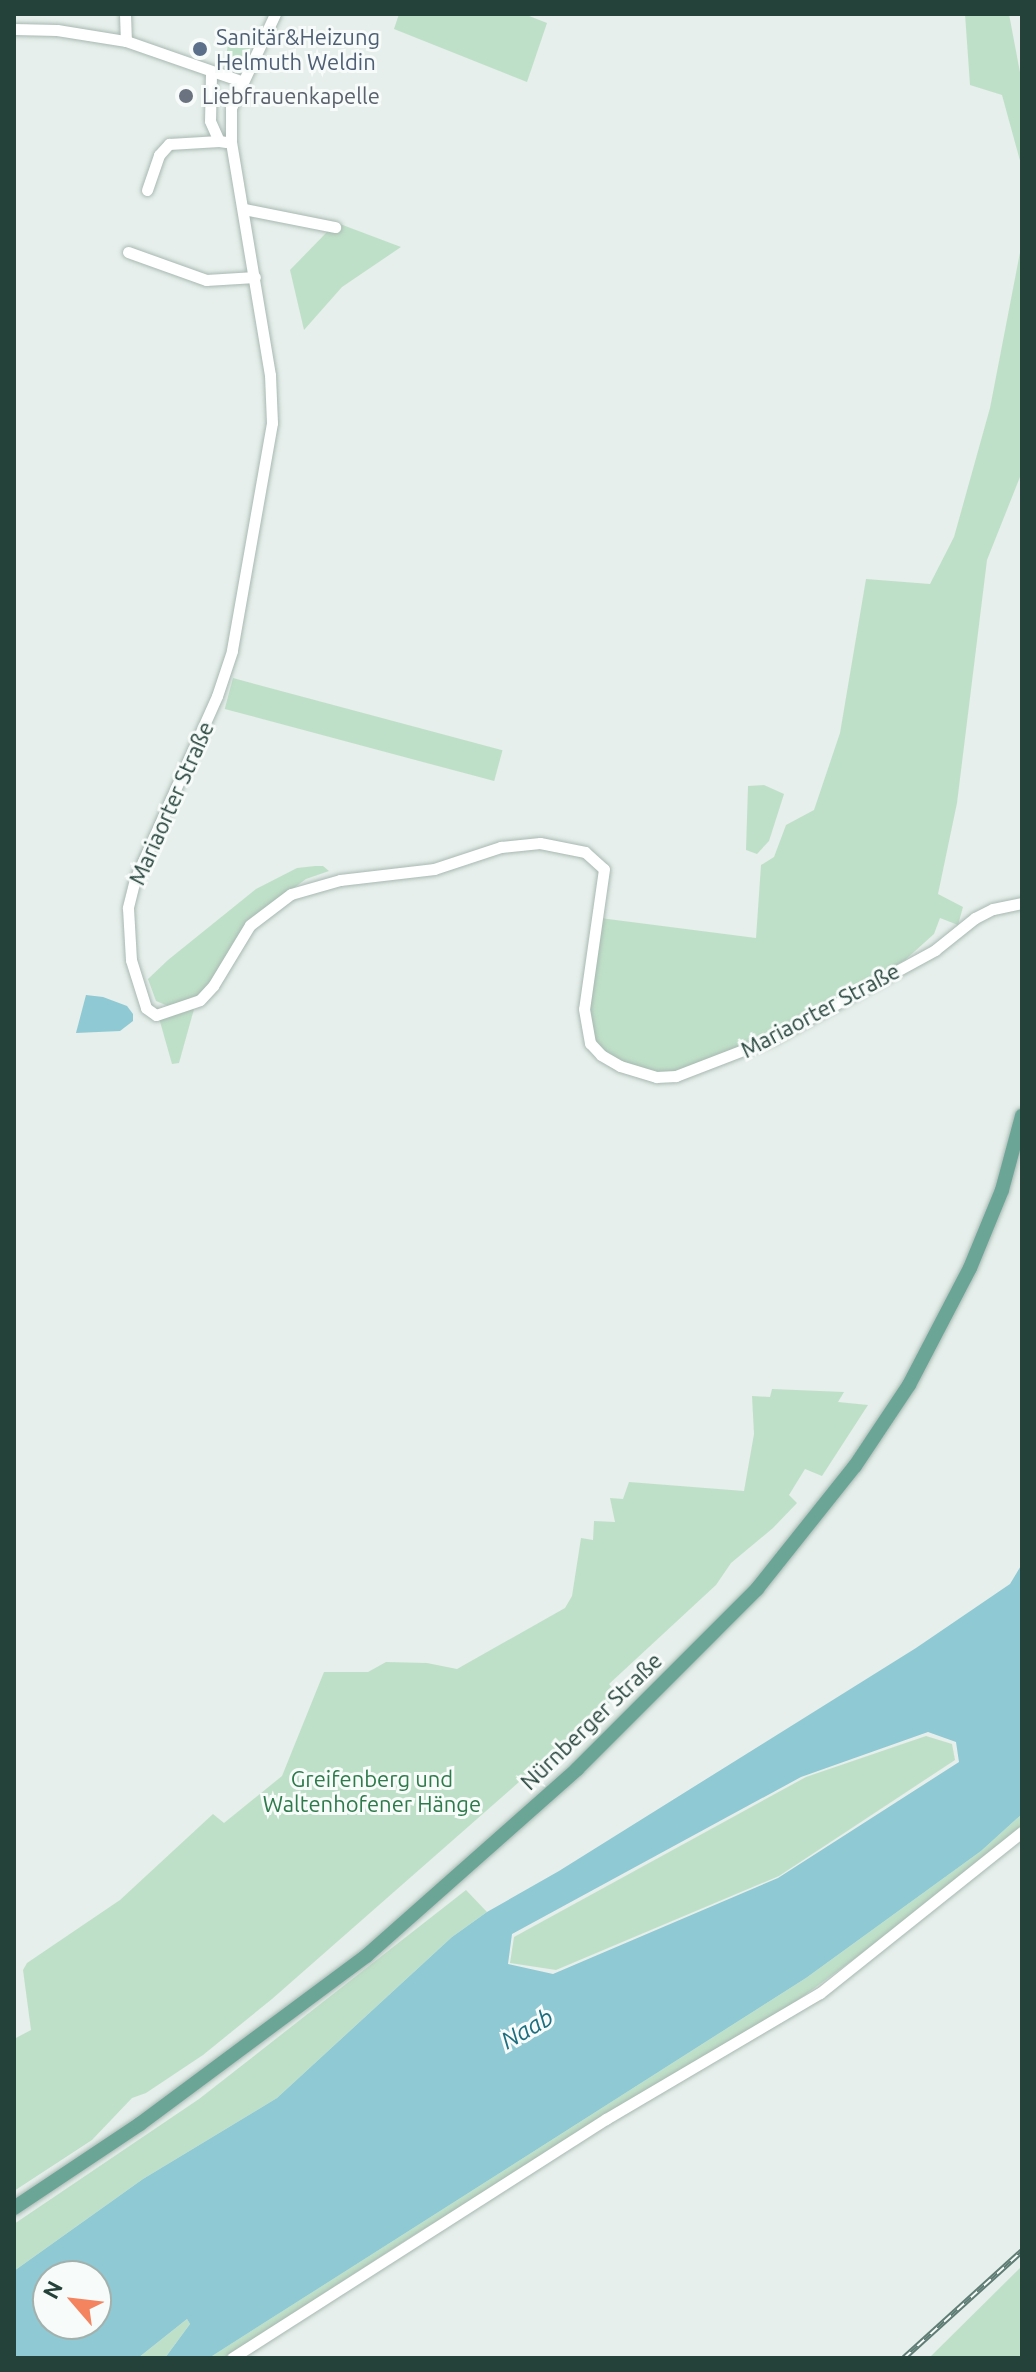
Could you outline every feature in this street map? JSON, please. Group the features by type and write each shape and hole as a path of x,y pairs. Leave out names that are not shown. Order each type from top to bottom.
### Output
{"main road":[{"name":"Nürnberger Straße","path":"14,2208 140,2124 366,1956 577,1769 757,1589 855,1466 909,1385 970,1268 1002,1190 1022,1116"}],"street":[{"path":"125,14 126,41"},
{"path":"225,142 231,108 241,81 275,14"},
{"path":"14,29 57,30 126,41 211,74 241,81"},
{"path":"128,252 206,280 255,277 244,209 225,142 210,121 211,74"},
{"path":"147,190 159,155 169,144 225,142"},
{"path":"244,209 335,227"},
{"name":"Mariaorter Straße","path":"255,277 270,375 272,423 232,651 217,696 135,879 128,908 131,960 146,1008 156,1015 200,1000 213,986 250,925 291,894 340,880 434,869 517,843 540,843 585,852 604,869 584,1009 590,1043 601,1055 620,1066 656,1077 676,1076 772,1039 935,950 975,918 993,909 1022,903"},
{"path":"232,2358 606,2119 820,1993 1022,1832"}],"green space":[{"path":"399,14 524,14 547,23 527,82 394,29"},
{"path":"965,14 1009,14 1022,83 1022,168 1002,95 970,85"},
{"path":"230,34 257,35 241,65 224,67"},
{"path":"332,221 401,247 342,287 304,330 290,270 326,233"},
{"path":"1022,242 1022,472 987,560 957,803 938,894 963,907 958,925 940,918 934,934 905,960 765,1041 674,1073 655,1075 622,1065 596,1044 587,1023 600,918 756,938 761,865 774,857 786,825 814,810 840,733 866,579 930,584 954,537 990,408"},
{"path":"233,678 502,750 494,781 225,709"},
{"path":"764,785 784,794 769,841 757,854 746,850 748,786"},
{"path":"323,866 329,871 306,879 249,921 207,991 173,1008 156,1001 148,979 168,960 256,889 297,868"},
{"path":"194,1009 179,1063 172,1064 159,1018"},
{"name":"Greifenberg und Waltenhofener Hänge","path":"772,1389 844,1392 838,1402 868,1405 822,1476 805,1469 789,1495 797,1503 731,1563 716,1585 609,1684 618,1695 272,1999 203,2055 146,2093 132,2098 92,2140 14,2191 14,2039 31,2030 23,1970 27,1963 120,1900 213,1814 224,1823 282,1776 324,1672 368,1672 386,1662 427,1663 457,1669 565,1608 572,1596 581,1538 593,1540 594,1521 615,1522 610,1498 623,1499 629,1482 744,1491 754,1434 752,1396 770,1397"},
{"path":"926,1736 952,1744 955,1760 779,1876 556,1970 510,1963 514,1937 806,1777"},
{"path":"1022,1814 1021,1826 888,1934 779,2014 417,2233 224,2358 209,2358 806,1978 981,1851"},
{"path":"466,1890 487,1912 452,1937 277,2098 143,2179 14,2271 14,2224 199,2099"},
{"path":"1022,2266 1022,2358 929,2358"},
{"path":"187,2319 190,2324 165,2358 138,2358"}],"water":[{"path":"86,995 103,997 127,1006 133,1014 133,1021 120,1031 76,1033"},
{"name":"Naab","path":"1022,1564 1022,1814 981,1851 806,1978 209,2358 165,2358 190,2324 187,2319 138,2358 14,2358 14,2271 143,2179 277,2098 452,1937 487,1912 559,1871 916,1648 1010,1584","holes":["928,1732 956,1742 959,1762 778,1878 553,1974 508,1964 512,1934 801,1777"]}],"railway":[{"path":"904,2358 1022,2251"}],"place":[{"name":"Sanitär&Heizung Helmuth Weldin","path":"200,49"},
{"name":"Liebfrauenkapelle","path":"186,96"}]}
